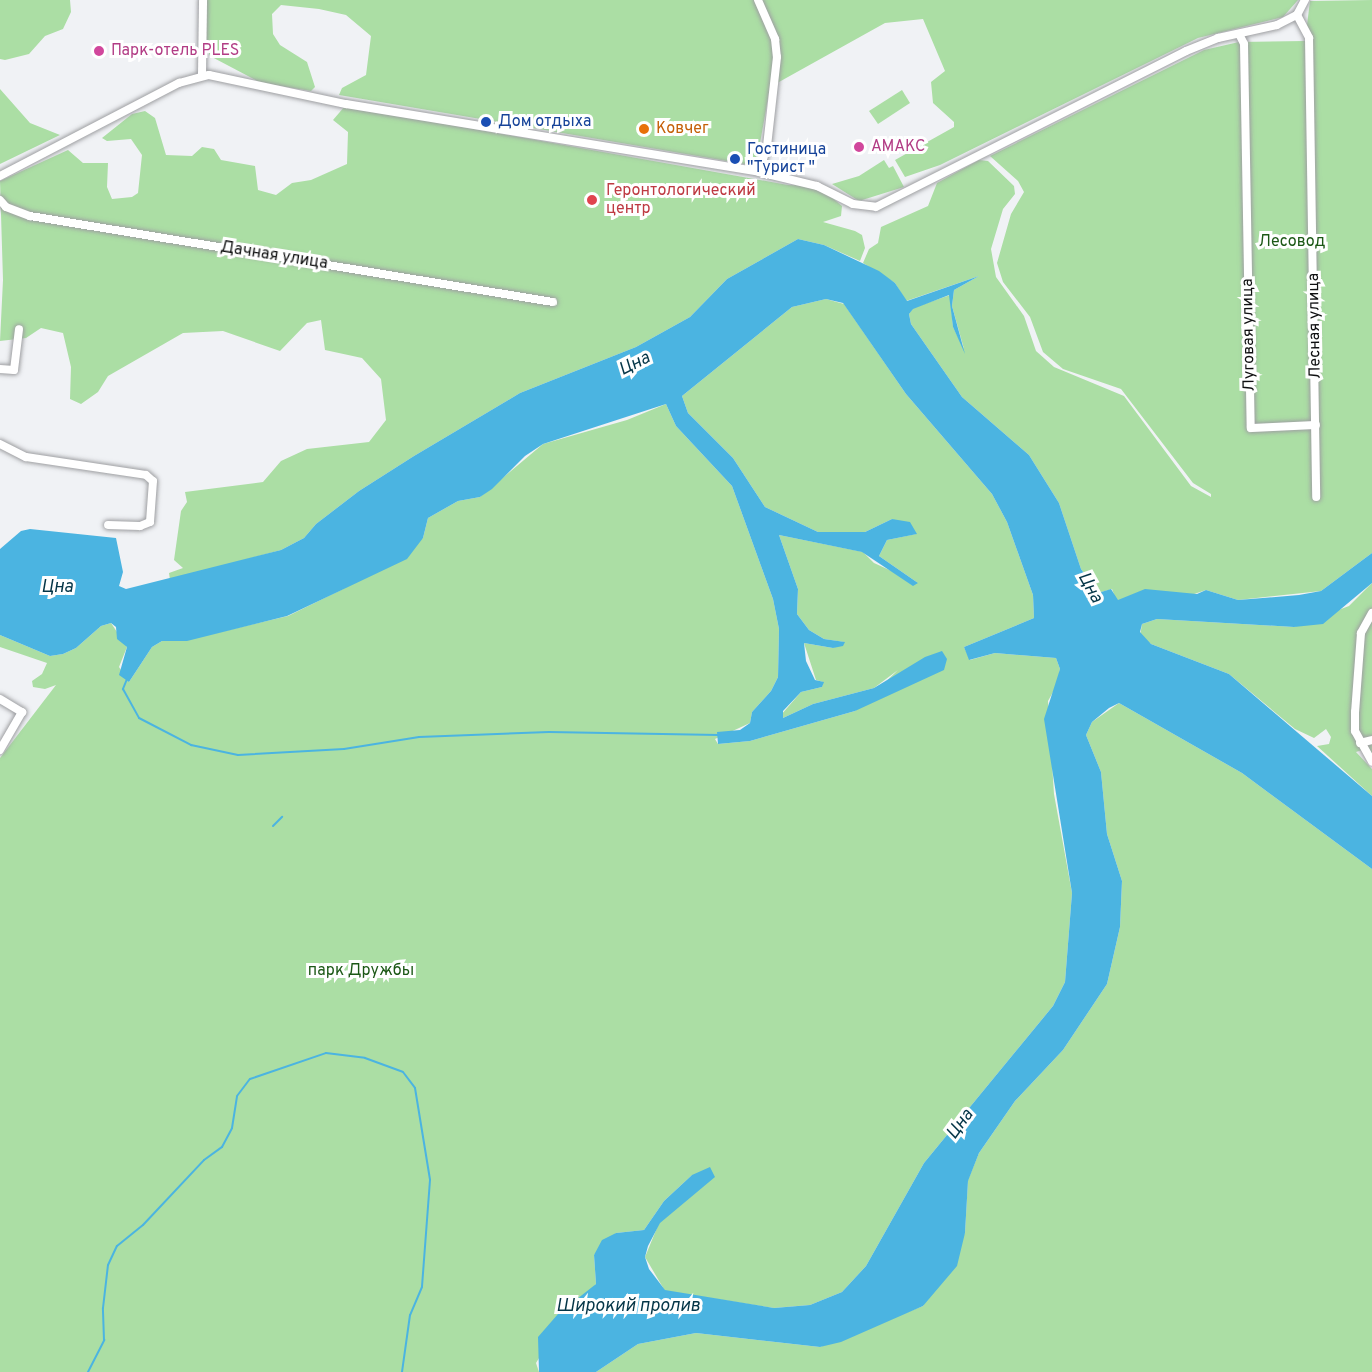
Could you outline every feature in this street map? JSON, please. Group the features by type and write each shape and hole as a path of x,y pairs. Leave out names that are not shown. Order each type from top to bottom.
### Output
{"street":[{"path":"202,75 203,0"},
{"path":"758,0 775,39 777,57 768,146 759,172"},
{"path":"0,176 179,83 202,75 346,104 759,172 817,186 853,204 876,207 1186,51 1277,25 1297,15 1305,0"},
{"name":"Лесная улица","path":"1297,15 1309,38 1316,497"},
{"name":"Луговая улица","path":"1239,34 1244,44 1251,428 1316,425"},
{"name":"Дачная улица","path":"0,200 6,207 30,216 553,302"},
{"path":"0,369 14,370 19,330"},
{"path":"0,444 26,457 146,475 153,481 150,522 140,526 108,525"},
{"path":"1372,614 1361,633 1355,712 1360,743 1372,762"},
{"path":"0,699 22,712 0,750"},
{"path":"1360,743 1372,740"}],"green space":[{"path":"0,0 70,0 71,12 63,29 45,36 29,54 5,60 0,59"},
{"path":"205,0 1298,0 1283,17 1198,38 940,165 905,177 895,160 954,127 954,122 933,103 931,82 945,71 923,19 885,23 770,87 756,166 339,95 342,88 366,75 371,36 346,15 319,9 281,5 272,14 273,34 280,45 307,62 315,87 311,91 261,83 210,56 204,42"},
{"name":"Лесовод","path":"1372,0 1372,553 1321,591 1238,600 1206,590 1123,618 1112,589 1098,593 1081,569 1059,503 1029,455 962,397 911,324 909,314 913,308 950,295 953,327 964,349 952,306 954,290 979,276 906,301 895,283 863,263 869,249 878,243 881,227 928,206 937,183 979,160 988,161 1014,186 1015,194 1003,209 991,249 996,277 1024,316 1036,351 1054,367 1124,396 1191,486 1211,497 1211,494 1193,483 1121,389 1063,369 1043,352 1030,317 1003,282 997,263 1011,214 1024,192 1018,181 990,156 1204,50 1239,42 1305,41 1310,1"},
{"path":"0,89 30,123 60,135 0,164"},
{"path":"902,90 910,103 878,124 869,111"},
{"path":"345,106 788,185 818,186 842,206 841,216 823,222 862,235 865,248 860,261 824,245 798,239 727,279 690,317 636,347 520,393 414,456 359,491 316,524 304,538 281,550 170,580 169,573 183,568 174,560 181,511 187,502 185,492 263,482 281,461 307,449 369,442 386,420 381,379 362,358 325,350 321,320 307,323 280,351 223,331 183,333 108,376 98,392 81,404 70,399 71,367 63,333 41,328 26,338 0,341 3,280 0,181 68,150 83,163 108,163 107,187 112,199 132,197 138,193 142,155 131,139 107,141 102,138 132,114 145,111 155,118 166,155 192,156 202,147 214,149 221,160 255,166 258,190 276,195 292,183 311,180 347,164 348,132 333,120"},
{"path":"884,160 889,168 893,166 904,187 859,201 832,184 859,176"},
{"name":"парк Дружбы","path":"826,299 844,304 906,394 992,494 1007,522 1033,595 1034,618 964,647 970,660 995,653 1056,658 1060,669 1057,685 1048,701 1054,794 1072,893 1065,982 1053,1006 924,1163 866,1266 842,1292 810,1305 774,1308 665,1291 645,1257 659,1223 679,1203 692,1175 664,1201 644,1230 616,1233 594,1255 596,1284 588,1294 574,1300 536,1363 539,1372 0,1372 0,758 56,685 45,689 33,687 32,681 42,674 47,663 0,647 0,635 50,656 63,654 76,648 101,626 111,623 127,647 119,667 129,682 152,647 162,641 187,640 288,616 343,589 423,538 428,518 458,501 480,497 543,444 627,420 666,404 676,426 732,486 773,599 779,629 778,677 771,691 752,712 750,723 715,739 718,744 750,741 855,711 898,670 874,688 813,704 783,718 781,715 801,692 822,687 823,682 816,680 804,643 833,648 844,642 824,639 809,630 797,614 798,589 779,535 863,552 874,563 918,583 879,556 887,540 916,534 892,519 865,532 818,532 765,507 733,458 688,413 682,396 792,307"},
{"path":"1372,583 1372,758 1365,749 1356,752 1372,769 1372,796 1317,746 1329,744 1331,737 1326,729 1314,738 1295,729 1229,674 1151,644 1140,636 1142,624 1157,619 1294,627 1349,606"},
{"path":"1119,703 1242,773 1372,869 1372,1372 596,1372 638,1344 696,1333 820,1347 923,1306 965,1233 968,1180 979,1153 1015,1101 1063,1050 1107,984 1120,927 1122,881 1107,834 1101,772 1086,735 1092,722"}],"water":[{"name":"Цна","path":"798,239 824,245 879,271 895,283 907,301 979,276 954,290 952,306 965,354 953,327 949,295 913,309 909,314 911,324 962,397 1029,455 1059,503 1081,569 1098,593 1111,589 1118,600 1145,589 1197,594 1206,590 1238,600 1299,595 1321,591 1372,553 1372,583 1323,624 1294,627 1157,619 1142,624 1140,632 1151,644 1229,674 1372,796 1372,869 1242,773 1119,703 1109,708 1092,722 1086,735 1101,772 1107,834 1122,881 1120,927 1107,984 1063,1050 1015,1101 979,1153 968,1181 965,1233 957,1266 923,1306 841,1342 820,1347 696,1333 638,1344 596,1372 539,1372 538,1337 558,1314 596,1284 594,1255 602,1240 616,1233 644,1230 664,1201 692,1175 710,1167 715,1177 660,1223 648,1246 645,1257 649,1269 665,1290 774,1308 810,1305 842,1292 866,1266 924,1163 1053,1006 1065,982 1072,893 1044,719 1060,669 1056,658 995,653 969,660 964,647 1034,618 1033,595 1007,522 992,494 906,394 843,303 826,299 792,307 682,396 688,413 733,458 765,507 818,532 865,532 892,519 910,522 917,534 887,540 879,556 918,583 913,586 862,552 779,535 798,589 797,614 809,630 824,639 845,642 843,646 833,648 804,643 806,661 815,680 824,682 822,687 801,692 783,711 783,718 813,704 874,688 925,657 942,651 947,659 944,670 855,711 750,741 718,744 717,732 740,730 750,723 752,712 771,691 778,677 779,629 773,599 732,486 676,426 666,404 543,444 525,456 492,489 480,497 458,501 428,518 423,538 407,559 287,616 187,641 162,641 152,647 129,682 119,675 127,647 117,639 116,627 111,623 101,626 76,648 63,654 50,656 0,635 0,549 21,531 30,529 116,538 123,572 119,586 126,589 281,550 304,538 316,524 359,491 414,456 520,393 636,347 690,317 727,279"}],"waterway":[{"path":"127,679 123,689 139,718 191,745 238,755 344,749 419,737 549,732 719,735"},
{"path":"273,826 282,817"},
{"path":"88,1372 104,1340 103,1308 108,1265 117,1246 143,1225 204,1160 222,1147 232,1128 237,1096 250,1079 326,1053 365,1058 403,1072 415,1088 430,1180 422,1287 410,1315 402,1372"}],"place":[{"name":"Парк-отель PLES","path":"99,51"},
{"name":"Дом отдыха","path":"486,122"},
{"name":"Ковчег","path":"644,129"},
{"name":"АМАКС","path":"859,147"},
{"name":"Гостиница \"Турист \"","path":"735,159"},
{"name":"Геронтологический центр","path":"592,200"}],"water label":[{"name":"Широкий пролив","path":"628,1307"}]}
